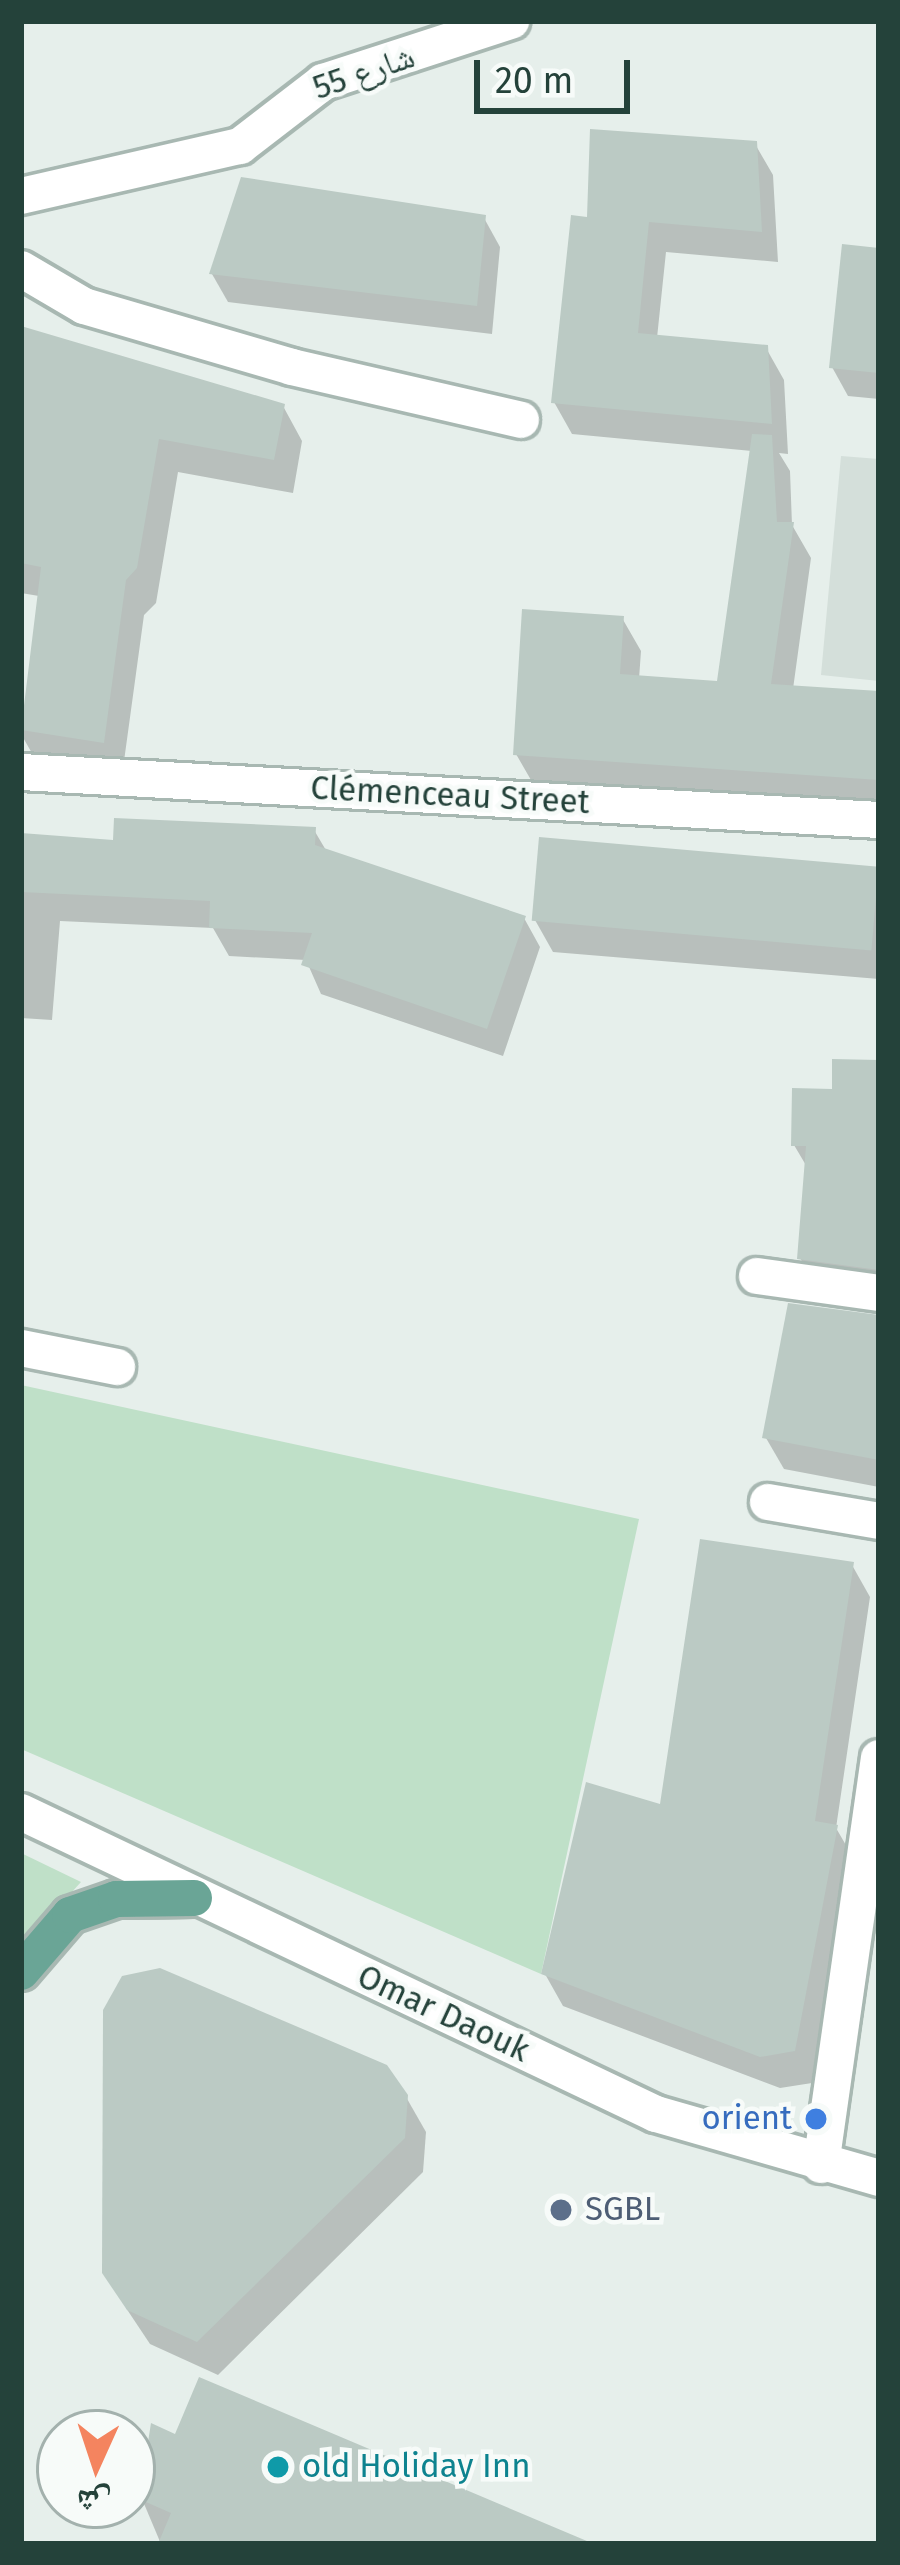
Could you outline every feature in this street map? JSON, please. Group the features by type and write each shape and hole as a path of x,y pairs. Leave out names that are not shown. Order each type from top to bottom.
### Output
{"main road":[{"path":"21,1972 52,1929 81,1910 144,1895 194,1898"}],"street":[{"name":"شارع 55","path":"21,196 240,146 323,82 511,21"},
{"path":"21,269 84,306 292,367 521,420"},
{"name":"Clémenceau Street","path":"21,772 879,820"},
{"path":"757,1276 879,1293"},
{"path":"21,1348 117,1367"},
{"path":"769,1502 879,1521"},
{"path":"821,2164 878,1772"},
{"name":"Omar Daouk","path":"21,1812 656,2114 879,2178"}],"shaded area":[{"path":"841,456 879,459 879,681 821,675"}],"green space":[{"path":"21,1385 639,1519 541,1974 21,1749"},
{"path":"21,1853 81,1882 21,1948"}],"building":[{"path":"590,129 757,141 762,232 649,222 638,333 768,345 772,424 551,403 571,215 587,217"},
{"path":"241,177 486,215 477,306 209,274"},
{"path":"842,244 879,248 879,373 829,368"},
{"path":"21,326 285,404 274,460 159,439 137,568 126,580 104,743 21,730 41,567 21,563"},
{"path":"752,434 772,435 777,522 794,522 771,684 879,691 879,780 513,755 522,609 624,616 620,674 717,681"},
{"path":"114,818 316,827 315,845 526,916 487,1029 301,965 312,933 209,928 210,901 21,892 21,833 113,840"},
{"path":"539,837 879,867 871,950 532,921"},
{"path":"832,1059 879,1060 879,1270 797,1259 806,1146 791,1146 792,1088 832,1089"},
{"path":"788,1303 879,1315 879,1460 762,1438"},
{"path":"700,1539 854,1562 815,1821 838,1825 795,2051 760,2057 541,1974 586,1782 660,1804"},
{"path":"160,1968 387,2065 408,2095 405,2138 197,2342 127,2310 102,2273 103,2010 122,1976"},
{"name":"old Holiday Inn","path":"199,2377 594,2544 158,2544 171,2513 156,2506 156,2425 175,2434"}],"place":[{"name":"orient","path":"816,2119"},
{"name":"SGBL","path":"561,2210"},
{"name":"old Holiday Inn","path":"278,2467"}]}
